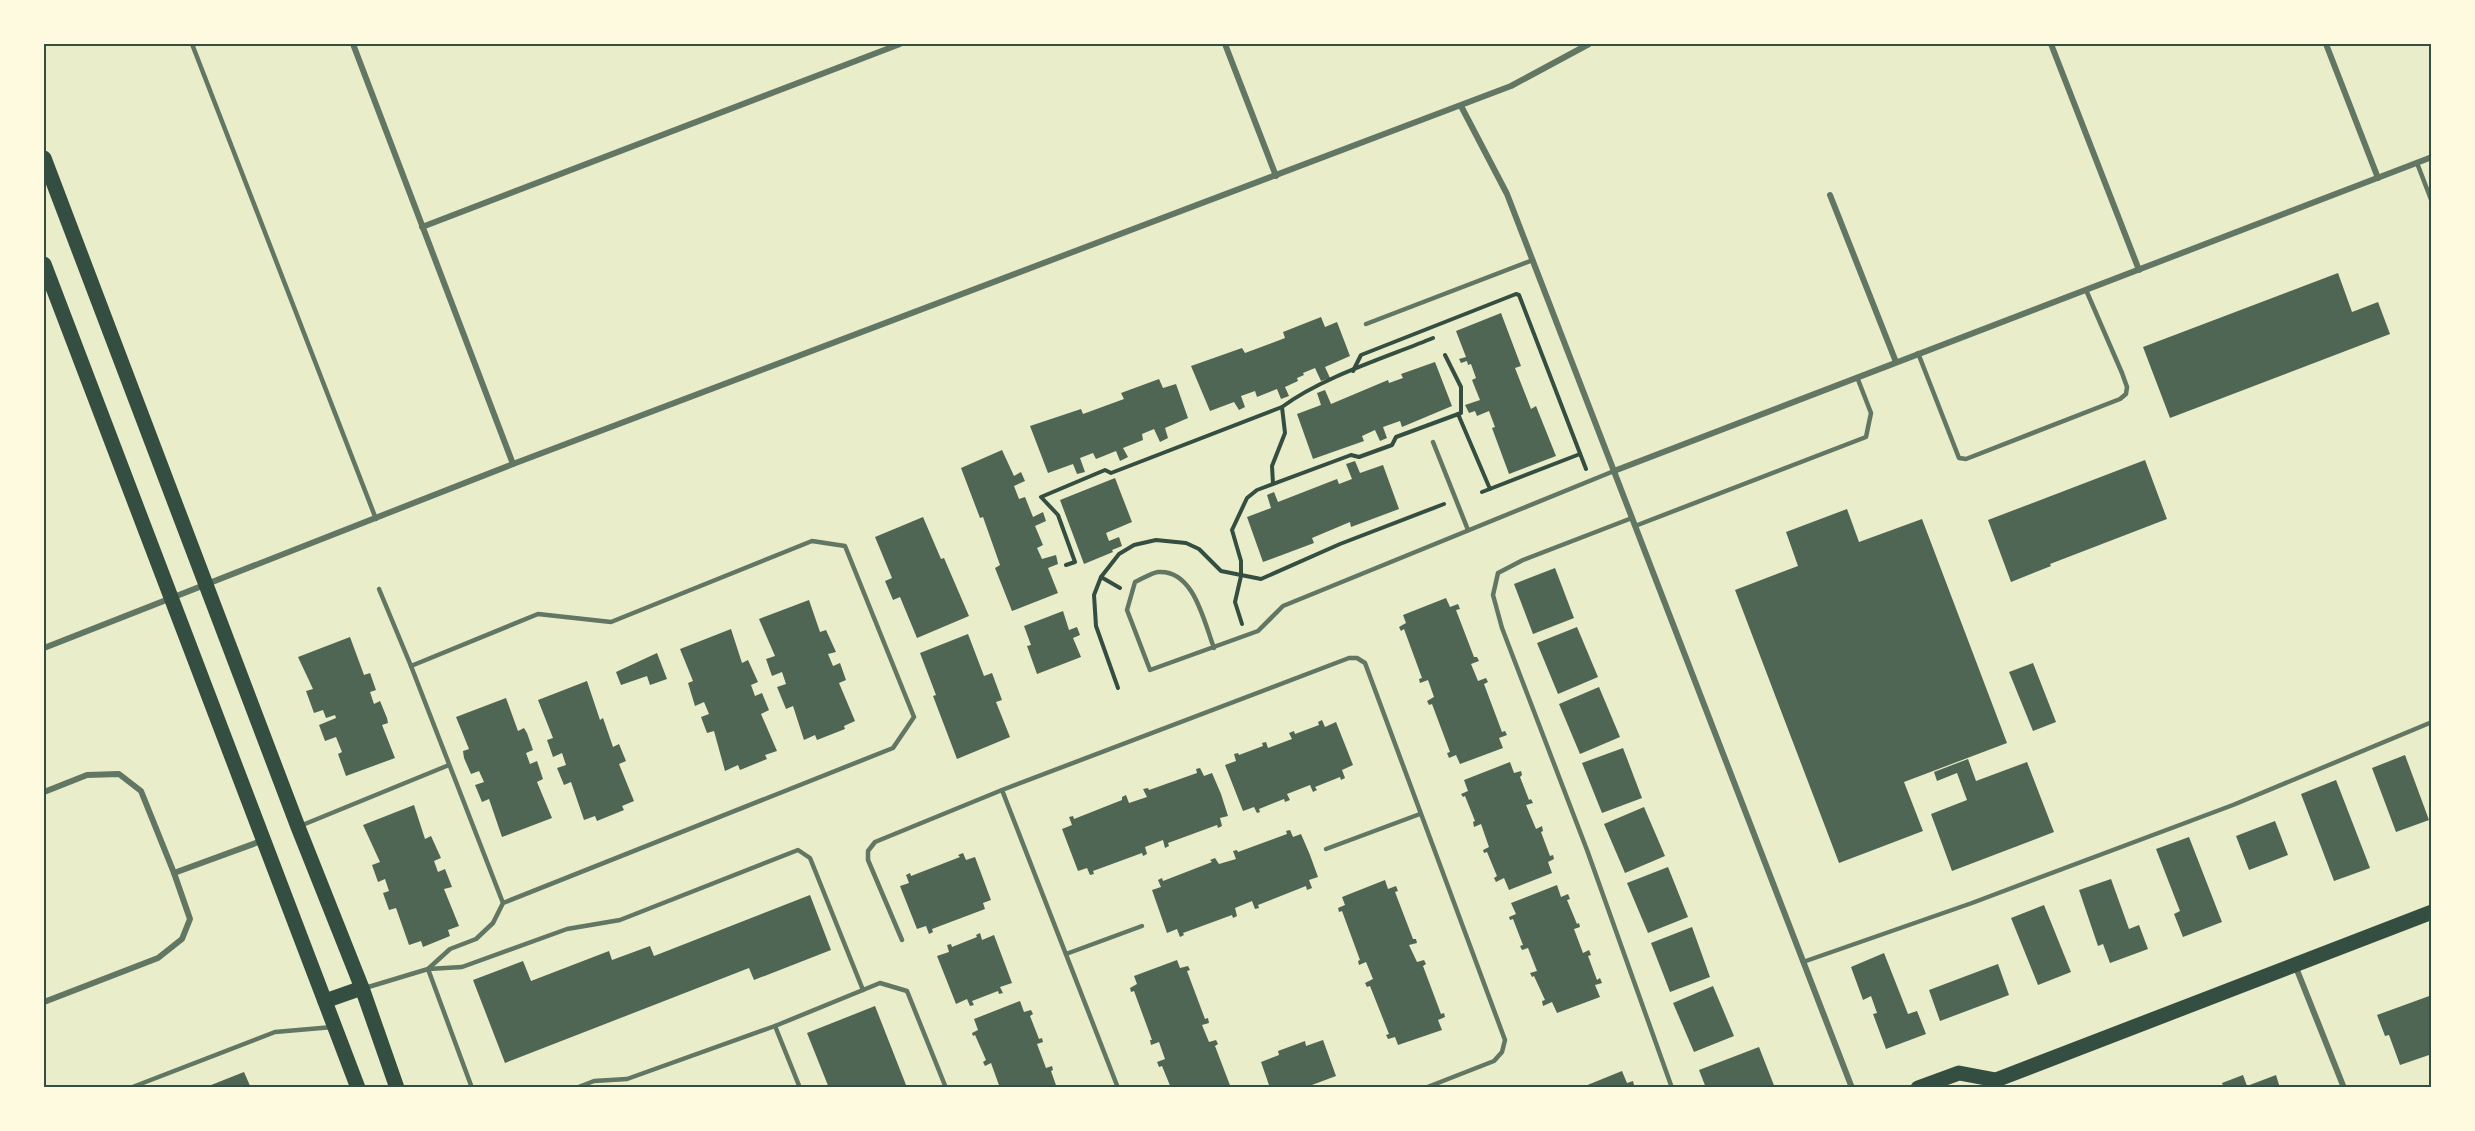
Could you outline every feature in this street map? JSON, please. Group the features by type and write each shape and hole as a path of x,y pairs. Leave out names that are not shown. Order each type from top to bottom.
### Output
{"main road":[{"path":"44,158 298,827 362,988 397,1088"},
{"path":"44,264 358,1088"},
{"path":"1918,1088 1959,1072 1994,1084 2432,912"},
{"path":"325,1001 362,988"}],"street":[{"path":"353,44 513,464"},
{"path":"422,227 900,44"},
{"path":"1226,44 1276,176"},
{"path":"44,648 513,464 1461,106 1511,86 1589,44"},
{"path":"2051,44 2139,270"},
{"path":"2326,44 2378,178"},
{"path":"1461,106 1507,194 1852,1088"},
{"path":"1614,471 2432,157"},
{"path":"1830,195 1896,362"},
{"path":"44,792 87,775 119,774 141,791 174,873 189,919 182,939 158,958 44,1002"},
{"path":"174,873 264,839"},
{"path":"2295,964 2344,1088"}],"lane":[{"path":"192,44 376,519"},
{"path":"2417,163 2432,202"},
{"path":"1366,324 1533,260"},
{"path":"1918,353 1959,458 1966,459 2065,422 2120,399 2126,394 2127,387 2122,373 2086,290"},
{"path":"1635,526 1866,437 1871,413 1857,377"},
{"path":"1432,442 1468,530"},
{"path":"1214,648 1192,591 1178,577 1158,572 1135,582 1127,610 1150,670 1214,648 1258,631 1283,606 1614,471"},
{"path":"1632,518 1523,560 1498,573 1493,595 1502,628 1587,850 1672,1088"},
{"path":"411,666 538,614 611,622 812,541 845,546 914,717 893,748 503,903 493,923 476,939 450,949 428,969"},
{"path":"380,589 503,903"},
{"path":"902,940 868,860 868,851 875,842 1002,790 1349,658 1357,658 1365,663 1505,1040 1502,1052 1494,1061 1425,1088"},
{"path":"1803,962 1972,903 2233,805 2432,722"},
{"path":"298,827 449,765"},
{"path":"1002,790 1118,1088"},
{"path":"1326,849 1420,814"},
{"path":"362,988 428,969 462,967 567,928 620,920 798,850 810,858 863,990"},
{"path":"1066,954 1142,926"},
{"path":"428,969 472,1088"},
{"path":"576,1088 601,1080 627,1079 775,1026 880,983 907,991 946,1088"},
{"path":"130,1088 275,1032 335,1026"},
{"path":"775,1026 800,1088"},
{"path":"601,1080 604,1088"}],"path":[{"path":"1353,371 1362,355 1516,294 1519,295 1591,480"},
{"path":"1066,566 1075,562 1058,515 1041,497 1105,470 1111,473 1282,407 1293,399 1353,371 1433,338"},
{"path":"1247,635 1235,602 1241,576 1241,561 1232,530 1234,521 1247,498 1257,490 1351,455 1359,457 1392,445 1396,437 1461,413 1461,387 1445,356"},
{"path":"1273,484 1272,466 1285,433 1282,407"},
{"path":"1458,414 1490,489"},
{"path":"1482,492 1580,454"},
{"path":"1241,576 1261,579 1340,544 1456,500"},
{"path":"1101,577 1094,595 1096,626 1118,688"}],"building":[{"path":"2338,273 2352,312 2378,302 2390,334 2170,418 2143,347"},
{"path":"1501,313 1521,366 1515,368 1531,409 1536,406 1556,456 1509,474 1492,428 1495,427 1489,411 1477,416 1475,411 1469,413 1465,405 1480,400 1472,380 1476,378 1471,364 1468,365 1467,361 1461,363 1459,359 1466,357 1456,331"},
{"path":"1321,317 1325,327 1337,322 1350,356 1325,367 1330,378 1321,381 1315,368 1303,373 1304,375 1297,378 1298,381 1285,387 1289,396 1281,399 1277,389 1257,397 1255,391 1241,396 1245,407 1239,410 1234,402 1210,411 1191,366 1242,348 1245,353 1285,338 1283,332"},
{"path":"1435,362 1452,406 1402,427 1400,421 1383,427 1387,438 1380,441 1375,430 1362,436 1364,441 1313,459 1297,414 1321,405 1317,393 1325,390 1331,404 1388,380 1389,383 1403,378 1401,374"},
{"path":"1159,379 1163,388 1176,384 1188,418 1165,428 1168,438 1160,442 1154,429 1142,434 1143,440 1123,448 1128,457 1120,461 1116,451 1096,459 1093,453 1080,458 1085,472 1077,474 1073,464 1048,473 1030,426 1081,409 1083,414 1124,399 1121,393"},
{"path":"1002,450 1014,476 1021,472 1025,481 1014,486 1019,499 1025,497 1033,517 1043,512 1046,521 1035,526 1043,545 1037,548 1042,559 1056,555 1058,564 1048,568 1058,593 1012,611 995,568 1000,565 983,517 980,518 961,468"},
{"path":"2145,460 2167,519 2050,564 2051,566 2011,582 1988,520"},
{"path":"1355,461 1360,473 1383,465 1399,509 1351,527 1350,522 1312,538 1314,543 1263,562 1247,517 1271,508 1267,495 1274,492 1278,502 1337,479 1339,484 1352,479 1346,464"},
{"path":"1115,478 1132,522 1106,533 1109,541 1119,537 1122,546 1084,564 1060,500"},
{"path":"1847,509 1859,542 1922,519 2007,743 1904,782 1923,831 1839,863 1735,590 1798,566 1786,532"},
{"path":"923,517 969,616 917,638 900,597 893,600 885,581 892,578 875,537"},
{"path":"1555,568 1574,618 1533,634 1514,584"},
{"path":"1446,598 1450,607 1458,604 1460,609 1456,610 1474,657 1477,657 1479,661 1471,664 1478,681 1486,678 1488,682 1484,684 1502,732 1505,731 1507,735 1499,738 1503,748 1460,764 1456,755 1449,758 1447,753 1450,752 1432,704 1429,705 1427,701 1434,697 1428,680 1420,683 1419,679 1422,678 1404,629 1401,631 1399,627 1406,623 1403,615"},
{"path":"809,600 820,632 826,630 836,652 828,654 833,666 840,663 846,680 839,683 855,721 844,726 845,729 817,740 815,735 804,740 793,706 786,709 777,687 786,684 782,672 772,676 766,659 775,656 759,619"},
{"path":"1063,611 1069,630 1077,627 1080,635 1073,638 1081,657 1037,674 1027,646 1031,645 1024,626"},
{"path":"1577,627 1598,677 1558,694 1537,643"},
{"path":"731,629 742,663 748,660 758,682 751,685 755,696 762,693 769,710 761,714 777,751 765,755 767,759 740,770 738,765 725,771 714,731 707,733 701,717 709,714 704,702 695,706 688,683 693,681 680,649"},
{"path":"968,634 984,676 992,673 1002,700 996,702 1010,737 957,759 933,696 936,695 920,653"},
{"path":"350,637 364,675 370,673 376,690 370,692 374,704 380,701 387,718 388,723 382,725 395,758 346,776 338,754 342,752 336,737 325,741 319,725 336,718 335,715 326,718 323,710 314,713 306,691 313,689 298,657"},
{"path":"657,653 667,679 650,685 647,676 621,685 616,672"},
{"path":"2033,663 2056,722 2033,731 2009,672"},
{"path":"587,681 600,720 603,718 613,747 619,744 626,761 619,764 634,801 622,806 624,810 597,821 595,816 584,820 571,782 564,785 557,768 566,765 562,753 553,757 547,740 553,738 538,700"},
{"path":"1599,687 1620,737 1580,754 1559,704"},
{"path":"506,698 518,731 524,728 527,733 533,750 526,753 530,764 537,761 543,779 537,782 552,818 502,837 489,799 482,802 475,785 484,782 479,771 471,774 464,758 463,751 469,749 456,717"},
{"path":"1322,720 1325,727 1336,722 1353,765 1342,770 1345,778 1341,780 1340,777 1315,787 1317,790 1313,792 1310,785 1287,794 1290,800 1285,802 1284,799 1259,809 1260,812 1257,813 1254,807 1243,811 1225,765 1236,761 1234,754 1239,755 1263,746 1262,743 1266,742 1268,748 1292,739 1289,733 1294,731 1295,734 1319,725 1318,722"},
{"path":"1623,748 1642,798 1602,813 1582,763"},
{"path":"2405,755 2429,820 2396,832 2372,768"},
{"path":"1968,759 1976,781 2027,762 2054,832 1952,871 1931,814 1967,800 1957,773 1937,781 1934,772"},
{"path":"1510,762 1514,773 1521,771 1520,777 1529,800 1531,799 1533,803 1526,805 1536,829 1542,826 1543,831 1541,832 1550,856 1553,855 1554,859 1548,862 1552,873 1509,890 1504,878 1496,882 1494,878 1497,876 1487,852 1484,853 1483,850 1489,847 1481,824 1474,827 1473,822 1475,821 1465,796 1461,794 1468,791 1464,780"},
{"path":"1200,768 1204,776 1212,773 1221,794 1228,816 1220,818 1222,826 1218,828 1217,825 1168,843 1169,846 1165,848 1163,840 1145,847 1147,854 1143,856 1142,853 1093,871 1094,874 1090,875 1087,868 1078,871 1062,829 1072,825 1069,817 1073,816 1074,819 1122,800 1122,797 1126,795 1129,803 1147,797 1143,789 1148,788 1149,790 1197,773 1196,769"},
{"path":"2336,780 2370,868 2334,881 2301,794"},
{"path":"414,805 425,839 431,836 441,858 434,861 438,872 445,869 452,887 444,889 459,926 448,930 450,936 423,947 421,941 409,945 396,908 389,910 383,893 389,891 385,879 378,882 372,865 380,862 363,825"},
{"path":"1644,807 1665,856 1625,873 1604,824"},
{"path":"2275,821 2288,855 2249,870 2236,836"},
{"path":"1290,830 1293,837 1301,834 1310,855 1318,877 1309,880 1312,888 1307,890 1306,886 1258,905 1259,908 1255,909 1252,901 1235,908 1237,916 1233,918 1232,915 1183,933 1184,935 1180,937 1177,929 1167,933 1152,890 1161,887 1158,880 1162,878 1163,881 1212,862 1210,860 1215,858 1219,864 1236,859 1233,851 1238,852 1287,834 1286,831"},
{"path":"2189,837 2222,922 2183,937 2174,914 2180,911 2156,849"},
{"path":"963,853 966,860 975,857 991,900 983,903 985,909 932,929 933,932 929,934 926,926 917,929 900,886 909,883 906,875 910,873 911,876 960,857 958,855"},
{"path":"1668,867 1688,917 1648,933 1627,883"},
{"path":"2111,879 2129,929 2139,925 2148,949 2110,963 2103,944 2098,946 2079,890"},
{"path":"1385,880 1388,889 1396,886 1398,891 1395,892 1413,939 1416,939 1417,943 1409,945 1417,962 1424,960 1426,964 1423,966 1441,1014 1444,1013 1445,1017 1438,1020 1442,1030 1398,1045 1395,1037 1388,1039 1386,1035 1389,1034 1370,986 1367,987 1365,983 1373,979 1366,962 1359,965 1360,960 1342,911 1339,912 1338,908 1345,905 1342,897"},
{"path":"1557,885 1561,897 1568,894 1570,899 1567,900 1577,924 1579,923 1580,927 1574,929 1583,953 1589,950 1591,955 1588,956 1597,980 1600,978 1602,983 1595,985 1600,997 1557,1013 1552,1002 1543,1006 1542,1001 1545,1000 1534,976 1532,977 1530,973 1537,971 1528,948 1522,950 1520,946 1523,945 1513,919 1510,920 1509,917 1516,914 1511,903"},
{"path":"810,895 831,950 754,980 749,968 505,1063 473,980 523,961 531,981 609,951 612,960 650,946 654,956"},
{"path":"2044,905 2071,972 2038,985 2011,918"},
{"path":"1692,927 1710,977 1670,992 1651,943"},
{"path":"980,933 982,940 994,935 1012,983 1000,987 1003,993 999,994 998,991 972,1001 974,1005 970,1006 967,999 956,1004 937,956 949,952 947,945 951,944 952,947 977,937 976,935"},
{"path":"1884,953 1908,1014 1917,1011 1926,1034 1886,1049 1873,1014 1877,1013 1871,996 1863,1000 1851,967"},
{"path":"1177,960 1180,968 1188,966 1190,970 1187,971 1205,1019 1208,1018 1209,1023 1202,1025 1209,1042 1216,1040 1218,1044 1215,1046 1231,1088 1171,1088 1162,1066 1159,1067 1157,1062 1165,1059 1159,1042 1151,1045 1150,1040 1152,1040 1134,991 1131,992 1130,988 1137,984 1134,976"},
{"path":"1998,964 2009,995 1940,1021 1929,990"},
{"path":"1713,986 1734,1036 1694,1052 1673,1003"},
{"path":"2432,995 2432,1054 2400,1065 2389,1035 2385,1036 2377,1015"},
{"path":"1020,1001 1024,1012 1031,1010 1033,1014 1030,1016 1039,1039 1042,1038 1043,1042 1037,1044 1046,1068 1052,1066 1051,1071 1057,1088 1000,1088 991,1063 985,1066 983,1062 986,1060 972,1033 978,1030 974,1019"},
{"path":"875,1006 906,1085 899,1088 829,1088 807,1033"},
{"path":"1323,1040 1336,1076 1304,1088 1270,1088 1261,1062 1279,1055 1278,1051 1305,1041 1306,1046"},
{"path":"1759,1047 1775,1088 1706,1088 1699,1070"},
{"path":"1622,1071 1627,1083 1633,1081 1632,1088 1580,1088"},
{"path":"244,1072 251,1088 206,1088 206,1087"},
{"path":"2243,1075 2247,1086 2276,1075 2280,1088 2224,1088 2222,1083"}]}
